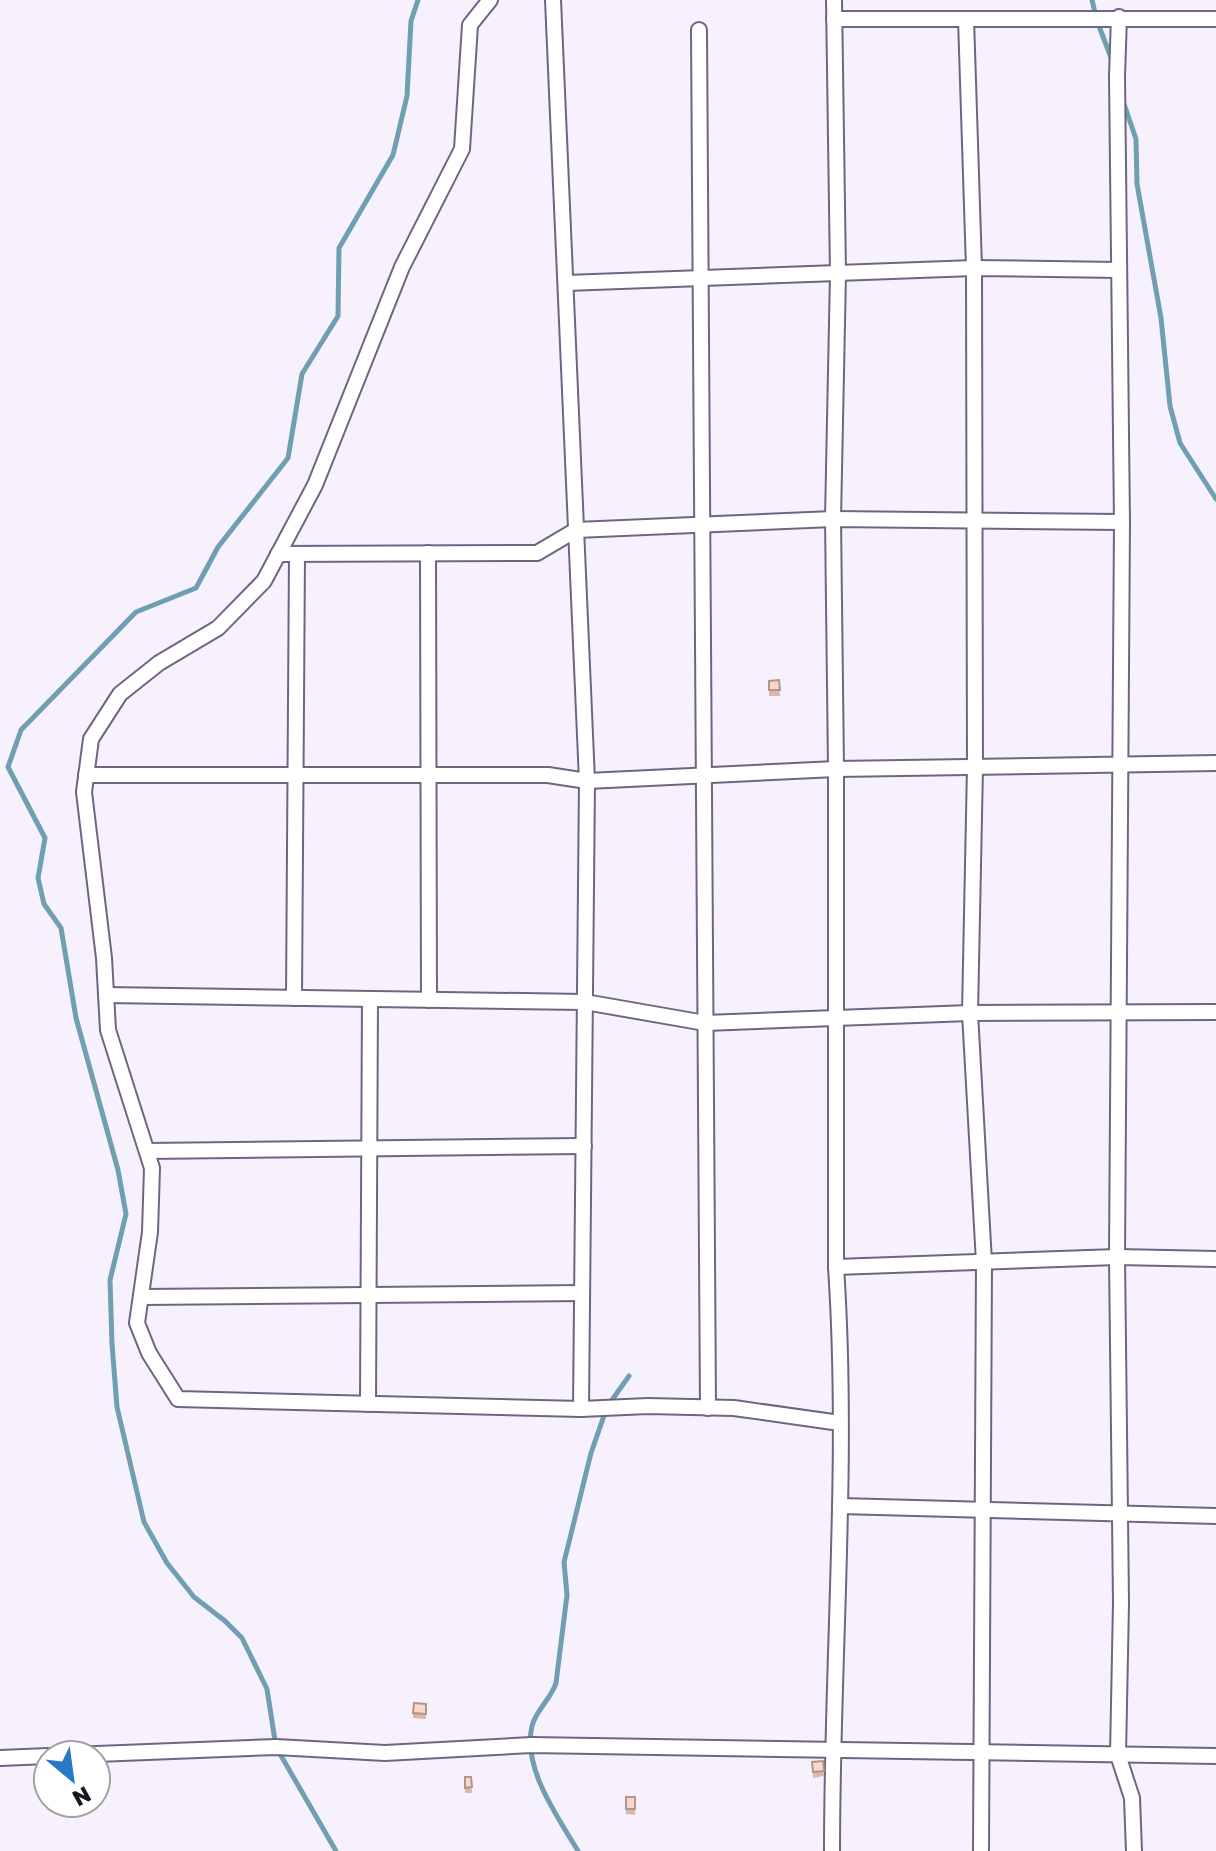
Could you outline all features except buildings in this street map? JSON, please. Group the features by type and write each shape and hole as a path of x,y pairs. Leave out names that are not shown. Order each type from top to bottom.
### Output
{"street":[{"path":"490,0 470,25 462,149 402,267 315,485 264,581 218,628 159,663 120,694 91,739 84,792 104,958 108,1030 152,1168 150,1219 137,1323 149,1353 178,1399 581,1409 648,1406 734,1408 840,1423"},
{"path":"553,0 587,781 581,1409"},
{"path":"832,1851 840,1506 833,519 838,274 834,0"},
{"path":"1119,17 1122,522 1117,1257 1120,1514 1118,1755 1132,1798 1134,1851"},
{"path":"834,19 1216,19"},
{"path":"966,19 974,268 975,767 970,1013 984,1262 981,1851"},
{"path":"699,30 708,1408"},
{"path":"566,283 974,268 1119,270"},
{"path":"278,554 537,553 576,530 833,519 1122,522"},
{"path":"428,553 429,1000"},
{"path":"294,998 297,554"},
{"path":"86,775 548,775 587,781 836,769 1216,763"},
{"path":"106,995 585,1002 705,1023 970,1013 1216,1012"},
{"path":"368,1404 370,999"},
{"path":"147,1151 584,1146"},
{"path":"836,1267 1117,1257 1216,1259"},
{"path":"141,1297 582,1293"},
{"path":"840,1506 1216,1516"},
{"path":"112,1753 276,1747 385,1753 531,1745 1216,1756"},
{"path":"0,1758 32,1757"}],"waterway":[{"path":"336,1851 276,1747 267,1689 242,1638 194,1597 167,1563 144,1522 117,1407 112,1344 110,1280 126,1214 118,1170 76,1018 61,928 44,904 38,878 45,838 8,767 21,730 136,612 196,588 218,547 288,458 302,374 338,316 339,248 393,155 407,96 411,21 418,0"},
{"path":"1092,0 1112,60"},
{"path":"1123,101 1136,139 1137,184 1161,318 1170,406 1180,443 1216,499"},
{"path":"578,1851 544,1792 530,1742 532,1726 556,1683 567,1595 564,1562 591,1453 607,1407 629,1376"}]}
